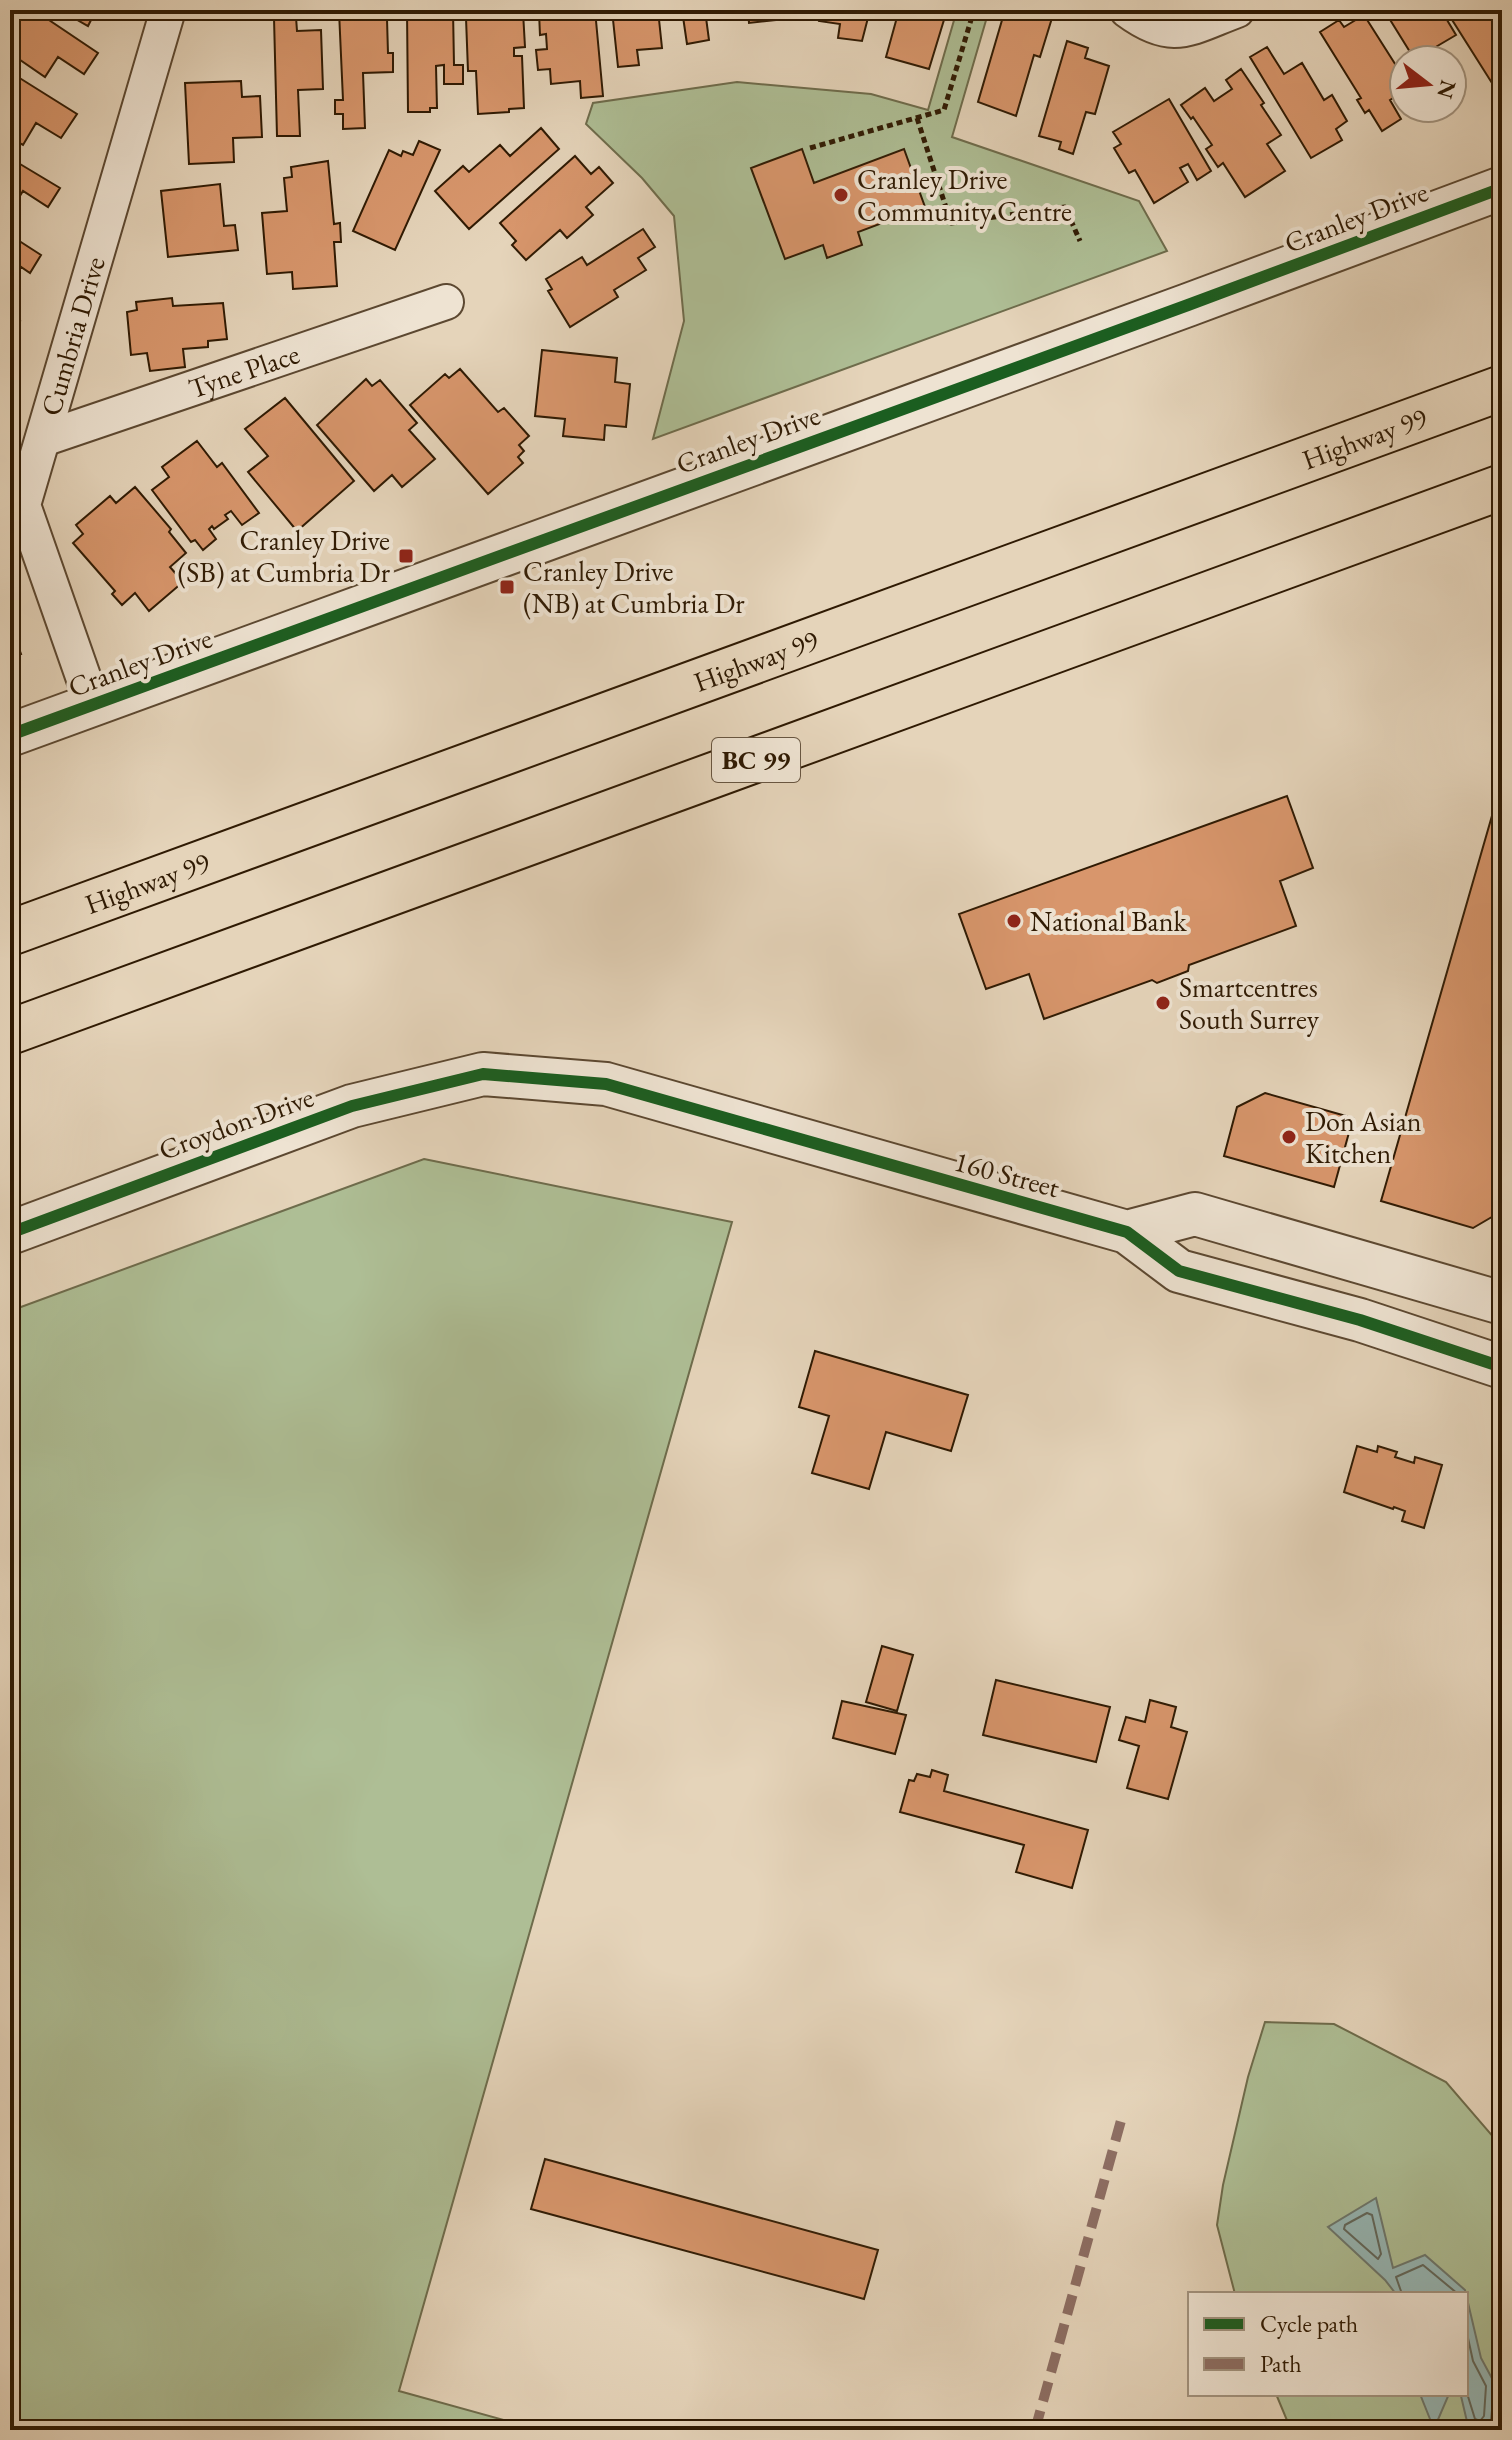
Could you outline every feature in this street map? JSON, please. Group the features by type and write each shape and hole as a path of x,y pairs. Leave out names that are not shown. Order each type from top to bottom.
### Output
{"highway":[{"name":"Highway 99","path":"10,933 1502,388"},
{"name":"BC 99","path":"10,1032 1502,487"}],"street":[{"name":"Cumbria Drive","path":"93,705 23,505 168,10"},
{"path":"1127,10 1146,24 1179,32 1237,10"},
{"name":"Cranley Drive","path":"10,735 1502,188"},
{"name":"Tyne Place","path":"43,439 446,302"},
{"name":"160 Street","path":"483,1074 606,1084 1127,1232 1179,1271 1360,1320 1502,1367"},
{"name":"Croydon Drive","path":"10,1233 352,1106 483,1074"},
{"path":"1127,1232 1195,1214 1502,1303"}],"path":[{"path":"810,148 944,110 974,10"},
{"path":"917,118 951,223 1065,207 1080,241"}],"green space":[{"path":"957,10 989,10 952,137 1139,201 1167,251 653,439 684,321 674,216 642,178 586,124 593,103 737,82 871,94 928,110"},
{"path":"424,1159 732,1222 399,2391 540,2430 10,2430 10,1311"},
{"path":"1265,2022 1334,2024 1446,2082 1502,2147 1502,2430 1291,2430 1277,2396 1468,2396 1468,2292 1234,2292 1217,2225 1248,2077"}],"water":[{"path":"1376,2198 1393,2268 1425,2255 1466,2292 1394,2292 1328,2227"},
{"path":"1468,2303 1481,2358 1495,2384 1491,2419 1485,2430 1469,2430 1461,2396 1468,2396"},
{"path":"1421,2396 1448,2396 1434,2429"}],"building":[{"path":"10,10 34,10 98,53 84,74 58,57 45,77 10,53"},
{"path":"60,10 96,10 88,26"},
{"path":"361,10 361,20 387,19 388,53 393,53 393,72 363,73 365,128 343,129 343,114 335,114 335,100 343,100 339,11"},
{"path":"407,10 453,10 454,65 463,65 463,84 444,84 444,65 436,66 437,108 430,108 430,112 408,112"},
{"path":"475,10 523,12 525,47 514,48 514,56 522,56 524,108 478,114 476,71 468,71 466,18 475,18"},
{"path":"595,10 603,96 581,98 580,81 551,84 550,69 538,70 536,50 547,49 546,34 540,35 539,12"},
{"path":"612,10 658,10 662,48 637,50 639,65 618,67"},
{"path":"682,10 705,10 709,40 687,44"},
{"path":"748,10 774,10 775,20 749,23"},
{"path":"811,10 870,10 862,41 838,38 840,24 819,21 820,15 811,14"},
{"path":"899,10 947,10 929,69 886,57"},
{"path":"1005,10 1026,10 1052,18 1040,57 1034,55 1016,116 978,102"},
{"path":"1384,10 1441,10 1456,35 1441,44 1405,44"},
{"path":"1457,10 1502,10 1502,88 1497,91 1449,15"},
{"path":"1364,15 1388,53 1388,124 1393,124 1382,131 1369,110 1365,113 1357,100 1361,98 1320,32 1339,20 1344,27"},
{"path":"296,17 297,31 321,30 323,89 298,90 300,136 277,136 274,18"},
{"path":"1067,41 1088,48 1085,58 1109,66 1095,114 1086,112 1073,154 1059,149 1061,142 1039,136"},
{"path":"1267,47 1284,74 1302,63 1324,100 1332,95 1347,121 1336,129 1342,140 1311,158 1250,57"},
{"path":"1241,69 1281,135 1267,144 1285,171 1245,197 1223,163 1218,167 1206,149 1212,145 1181,105 1205,88 1214,101 1232,89 1226,80"},
{"path":"10,72 77,114 61,138 36,123 23,145 10,138"},
{"path":"241,81 242,97 260,96 262,137 233,138 234,162 189,164 185,83"},
{"path":"1169,99 1211,171 1197,180 1188,164 1180,168 1188,182 1154,203 1135,170 1129,173 1114,148 1121,144 1113,132"},
{"path":"541,128 559,149 469,229 435,191 463,166 469,172 500,145 510,156"},
{"path":"419,141 440,150 395,250 353,231 389,150 401,156 403,151 413,155"},
{"name":"Cranley Drive Community Centre","path":"802,149 814,183 904,149 925,207 858,232 862,245 827,258 823,245 785,259 751,168"},
{"path":"575,156 591,174 599,167 613,183 586,207 593,215 567,238 560,230 526,260 512,245 516,241 500,223"},
{"path":"10,158 60,188 48,207 23,191 10,212"},
{"path":"328,161 334,224 340,223 341,242 334,242 337,286 293,289 292,272 267,274 262,213 287,211 284,178 292,177 291,167"},
{"path":"220,184 224,226 235,225 238,250 168,257 161,191"},
{"path":"643,229 655,247 638,258 646,270 614,290 618,297 570,327 548,291 552,289 546,279 582,257 587,265"},
{"path":"10,235 41,255 30,273 21,267 10,284"},
{"path":"172,298 173,306 223,303 227,339 208,341 208,347 183,349 185,367 150,371 147,353 131,355 127,312 137,310 136,302"},
{"path":"10,315 20,321 10,337"},
{"path":"542,350 617,358 615,382 630,384 626,427 605,425 604,440 563,436 565,419 535,416"},
{"path":"460,369 498,412 504,408 529,436 519,445 524,451 518,457 523,463 488,494 410,405 445,374 449,378"},
{"path":"366,379 372,386 380,380 417,423 409,430 435,459 402,487 392,475 374,491 317,425"},
{"path":"285,398 354,481 297,531 248,472 268,456 245,429"},
{"path":"197,441 217,467 222,463 259,513 242,525 231,511 225,515 228,519 209,529 216,539 203,550 195,540 191,542 152,490 169,477 162,467"},
{"path":"135,487 171,529 169,532 186,553 170,567 183,582 149,611 135,593 122,605 112,594 115,591 73,543 83,534 76,525 110,496 116,503"},
{"path":"10,623 21,654 10,657"},
{"path":"1502,781 1502,1211 1473,1228 1381,1201"},
{"path":"1287,796 1313,868 1280,881 1296,926 1189,965 1188,971 1157,983 1152,980 1044,1019 1029,974 986,989 959,914"},
{"name":"Don Asian Kitchen","path":"1265,1093 1353,1118 1334,1187 1224,1156 1237,1107"},
{"path":"815,1351 968,1395 951,1451 886,1432 869,1489 812,1473 829,1416 799,1407"},
{"path":"1357,1446 1377,1452 1378,1446 1397,1452 1395,1457 1414,1463 1415,1457 1442,1465 1424,1528 1402,1521 1405,1511 1344,1492"},
{"path":"882,1646 913,1655 897,1711 866,1702"},
{"path":"996,1680 1110,1707 1096,1762 983,1735"},
{"path":"1150,1700 1176,1707 1171,1727 1187,1732 1168,1799 1127,1788 1139,1746 1119,1740 1126,1717 1145,1722"},
{"path":"842,1701 906,1715 895,1754 833,1738"},
{"path":"932,1770 948,1775 944,1791 1088,1830 1072,1888 1016,1872 1024,1845 900,1812 909,1780 914,1781 917,1774 930,1777"},
{"path":"545,2159 878,2250 864,2299 531,2209"}],"marked path":[{"path":"1035,2430 1122,2117"}],"cycle path":[{"path":"10,735 1502,188"},
{"path":"10,1233 352,1106 483,1074 606,1084 1127,1232 1179,1271 1360,1320 1502,1367"}],"place":[{"name":"Cranley Drive Community Centre","path":"841,195"},
{"name":"Cranley Drive (SB) at Cumbria Dr","path":"406,556"},
{"name":"Cranley Drive (NB) at Cumbria Dr","path":"507,587"},
{"name":"National Bank","path":"1014,921"},
{"name":"Smartcentres South Surrey","path":"1163,1003"},
{"name":"Don Asian Kitchen","path":"1289,1137"}]}
